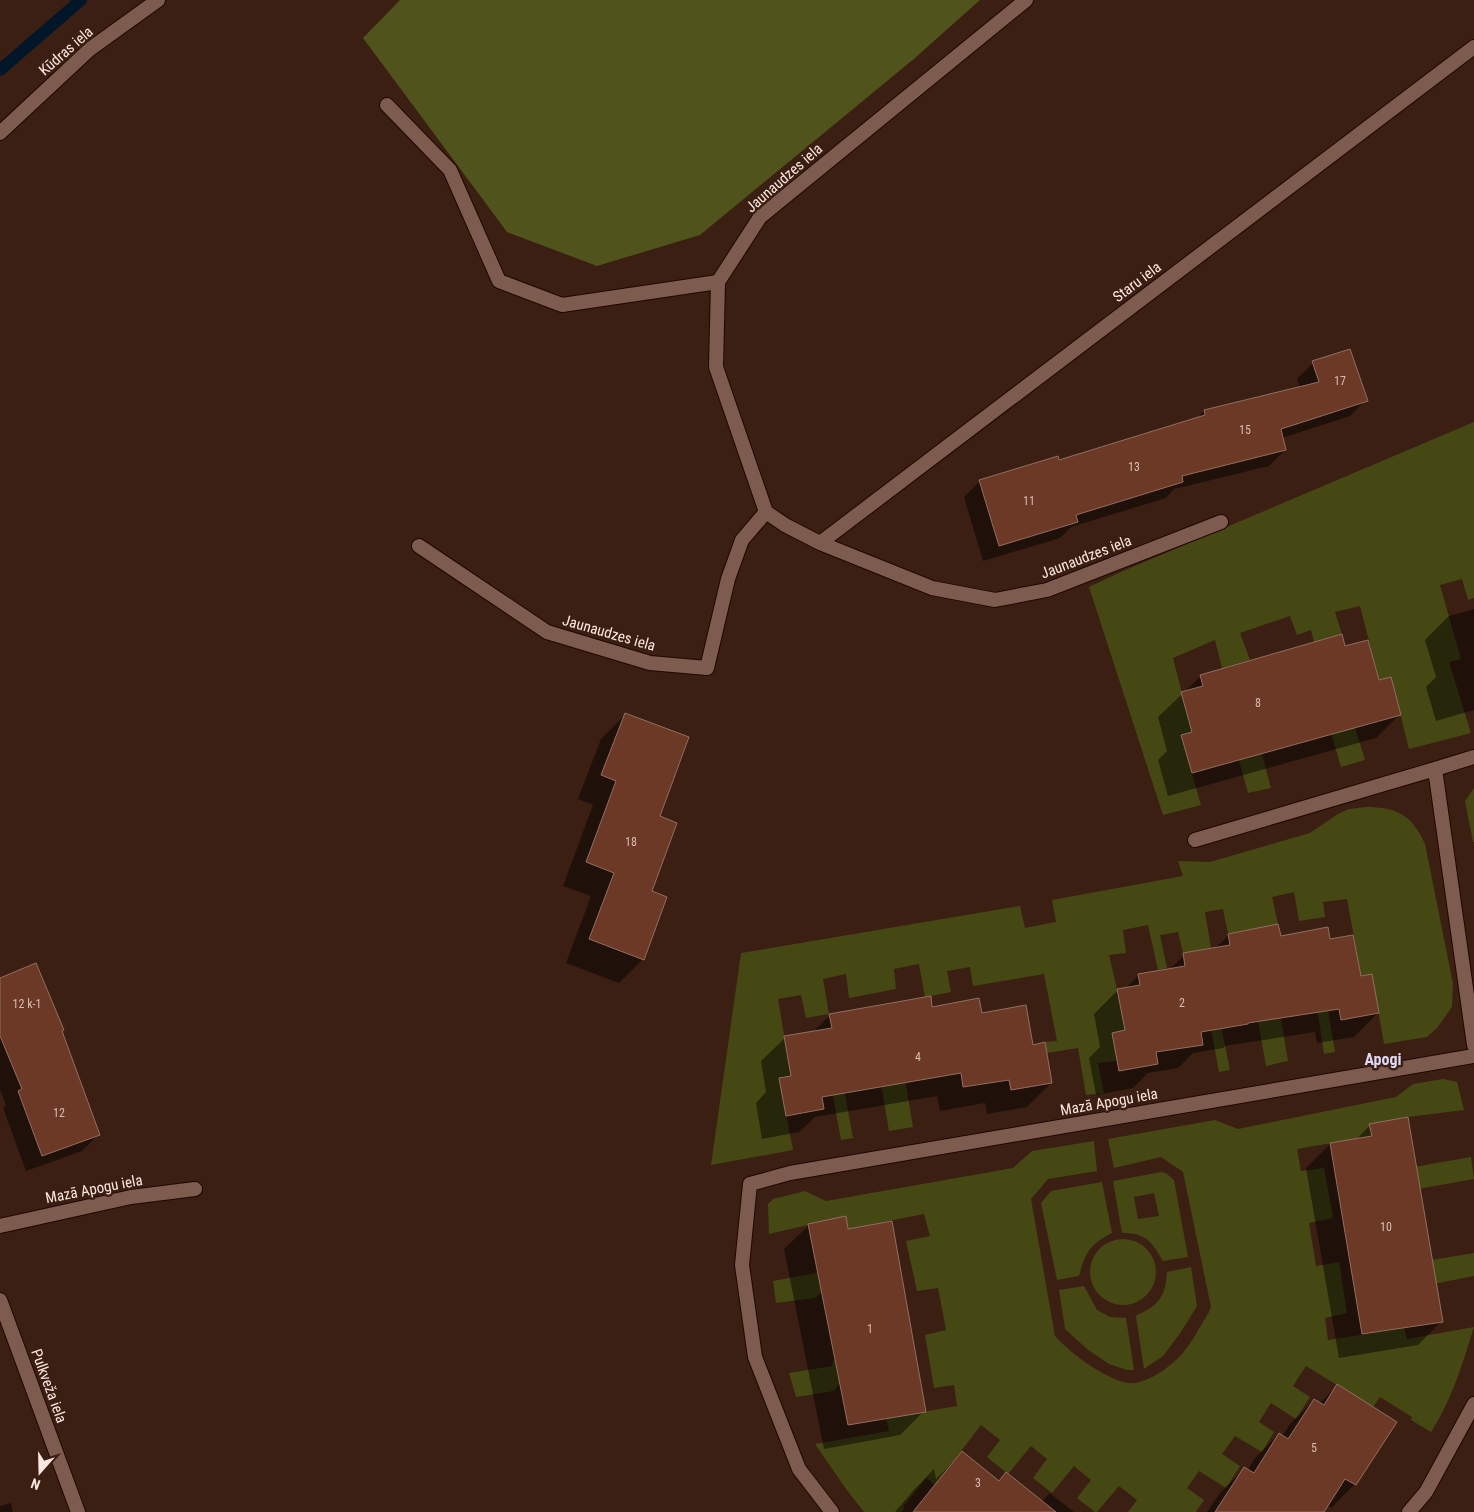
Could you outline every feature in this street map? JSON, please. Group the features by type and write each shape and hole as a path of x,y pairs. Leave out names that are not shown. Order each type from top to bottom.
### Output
{"street":[{"name":"Kūdras iela","path":"0,133 90,49 158,0"},
{"name":"Jaunaudzes iela","path":"718,282 760,217 1026,0"},
{"name":"Staru iela","path":"820,543 1474,47"},
{"path":"387,105 450,170 499,281 562,305 718,282 716,367 766,512"},
{"name":"Jaunaudzes iela","path":"419,546 547,632 650,662 707,668 728,579 742,540 766,512 785,525 820,543 932,588 995,600 1047,590 1221,522"},
{"path":"1195,840 1474,757"},
{"path":"1435,768 1474,1045"},
{"name":"Mazā Apogu iela","path":"830,1511 799,1469 755,1357 742,1265 750,1184 790,1173 1474,1056"},
{"name":"Mazā Apogu iela","path":"0,1226 131,1197 195,1189"},
{"name":"Pulkveža iela","path":"0,1300 78,1512"},
{"path":"1409,1512 1426,1492 1474,1404"}],"shaded area":[{"path":"1474,422 1474,598 1468,600 1462,579 1440,585 1461,659 1449,662 1471,733 1409,749 1391,677 1379,680 1360,606 1335,612 1342,634 1314,642 1311,630 1297,635 1290,616 1240,633 1250,660 1222,668 1215,640 1173,658 1192,732 1181,736 1201,805 1163,815 1089,587"},
{"path":"1346,699 1365,760 1341,767 1323,706"},
{"path":"1254,725 1271,788 1248,793 1231,732"},
{"path":"1474,788 1474,842 1473,842 1465,801"},
{"path":"1377,807 1395,811 1402,815 1415,826 1425,844 1453,984 1452,1007 1437,1028 1427,1037 1384,1044 1372,974 1361,976 1347,899 1323,902 1325,917 1299,921 1294,892 1272,897 1278,924 1228,934 1223,909 1205,912 1211,948 1183,953 1178,932 1160,935 1167,968 1158,970 1148,925 1123,930 1126,953 1109,955 1125,1030 1117,1061 1098,1063 1104,1093 1086,1095 1078,1048 1047,1053 1045,1042 1057,1041 1044,974 973,986 970,967 947,971 951,992 925,997 919,964 894,969 896,989 849,998 846,974 823,979 829,1014 806,1018 801,995 778,999 791,1076 779,1078 793,1150 711,1165 741,953 1020,906 1025,928 1056,922 1052,900 1183,876 1178,861 1210,862 1310,833 1338,814 1349,809"},
{"path":"1276,989 1288,1061 1266,1066 1253,993"},
{"path":"1325,992 1335,1052 1324,1054 1315,994"},
{"path":"1218,1011 1230,1070 1219,1072 1208,1013"},
{"path":"902,1062 913,1127 889,1131 878,1066"},
{"path":"1443,1079 1457,1082 1464,1110 1370,1124 1372,1136 1297,1149 1301,1171 1324,1168 1333,1218 1309,1223 1316,1266 1339,1262 1347,1313 1325,1318 1328,1340 1404,1328 1407,1339 1474,1327 1451,1394 1431,1432 1411,1420 1412,1417 1380,1397 1373,1407 1306,1366 1293,1386 1310,1397 1296,1419 1271,1403 1259,1422 1274,1432 1262,1452 1235,1436 1222,1454 1240,1466 1226,1488 1199,1471 1187,1488 1204,1500 1196,1512 1128,1512 1137,1500 1119,1486 1095,1512 1077,1498 1091,1480 1074,1466 1052,1493 1033,1478 1047,1459 1031,1446 1008,1474 987,1457 1000,1440 981,1425 935,1485 926,1478 903,1507 902,1512 864,1512 815,1444 889,1431 886,1418 957,1406 954,1385 934,1388 925,1335 946,1330 938,1288 917,1291 906,1241 930,1236 924,1214 848,1229 846,1216 769,1234 768,1204 773,1199 805,1191 826,1201 1013,1168 1032,1151 1094,1141 1097,1171 1048,1179 1031,1199 1055,1336 1070,1350 1099,1371 1119,1381 1135,1383 1150,1378 1176,1360 1192,1340 1211,1307 1183,1172 1161,1157 1114,1168 1108,1139 1215,1120 1238,1129 1396,1097 1413,1084"},
{"path":"843,1083 853,1138 841,1140 831,1086"},
{"path":"1471,1157 1474,1179 1401,1192 1397,1170"},
{"path":"1161,1172 1166,1173 1174,1180 1188,1257 1163,1261 1156,1249 1147,1240 1137,1234 1122,1233 1113,1181","holes":["1154,1193 1159,1216 1138,1219 1134,1197"]},
{"path":"1102,1182 1112,1233 1093,1245 1086,1255 1079,1276 1057,1280 1041,1203 1051,1191"},
{"path":"1123,1239 1136,1242 1146,1249 1153,1259 1156,1272 1153,1285 1146,1295 1136,1302 1123,1305 1110,1302 1100,1295 1093,1285 1090,1272 1093,1259 1100,1249 1110,1242"},
{"path":"1474,1253 1474,1276 1418,1287 1413,1263"},
{"path":"1191,1267 1197,1306 1163,1356 1144,1369 1136,1317 1151,1308 1160,1299 1165,1287 1167,1272"},
{"path":"820,1268 822,1291 815,1298 776,1303 773,1281 816,1273"},
{"path":"1084,1286 1097,1310 1110,1317 1126,1318 1134,1370 1127,1370 1109,1364 1087,1349 1065,1329 1059,1290"},
{"path":"854,1356 859,1379 839,1384 834,1391 796,1397 789,1373 832,1366 833,1360"}],"green space":[{"path":"400,0 980,0 915,58 700,235 597,266 507,232 363,38"}],"building":[{"path":"1350,349 1368,401 1281,429 1286,450 1182,476 1183,482 1076,515 1078,522 999,546 979,480 1058,456 1059,460 1205,415 1204,410 1319,382 1312,361"},
{"path":"1342,634 1345,646 1368,640 1379,680 1391,677 1401,715 1192,773 1181,735 1192,732 1181,692 1203,686 1200,675"},
{"path":"625,713 689,737 660,816 677,823 652,891 667,897 644,960 589,939 614,873 586,862 616,781 601,775"},
{"path":"1278,924 1281,936 1328,927 1330,939 1353,935 1361,976 1372,974 1379,1013 1341,1020 1339,1009 1201,1032 1203,1045 1156,1052 1158,1064 1119,1071 1112,1033 1125,1030 1117,989 1140,985 1138,974 1185,966 1183,953 1230,945 1228,934"},
{"path":"36,963 64,1030 62,1031 100,1135 42,1156 18,1091 22,1089 0,1036 0,978"},
{"path":"931,996 932,1007 979,998 982,1013 1026,1005 1033,1045 1045,1042 1052,1083 1011,1090 1009,1080 963,1087 961,1073 822,1097 824,1109 786,1116 779,1078 791,1076 784,1036 832,1028 829,1014"},
{"path":"1408,1117 1443,1322 1362,1334 1330,1143 1372,1136 1369,1124"},
{"path":"846,1216 848,1229 892,1221 926,1412 848,1425 808,1224"},
{"path":"1337,1384 1397,1422 1356,1485 1345,1479 1324,1512 1215,1512 1244,1467 1254,1473 1279,1433 1288,1439 1314,1399 1324,1405"},
{"path":"962,1451 999,1481 1006,1472 1056,1512 913,1512"}],"waterway":[{"path":"0,70 81,0"}],"district":[{"name":"Apogi","path":"1383,1059"}]}
